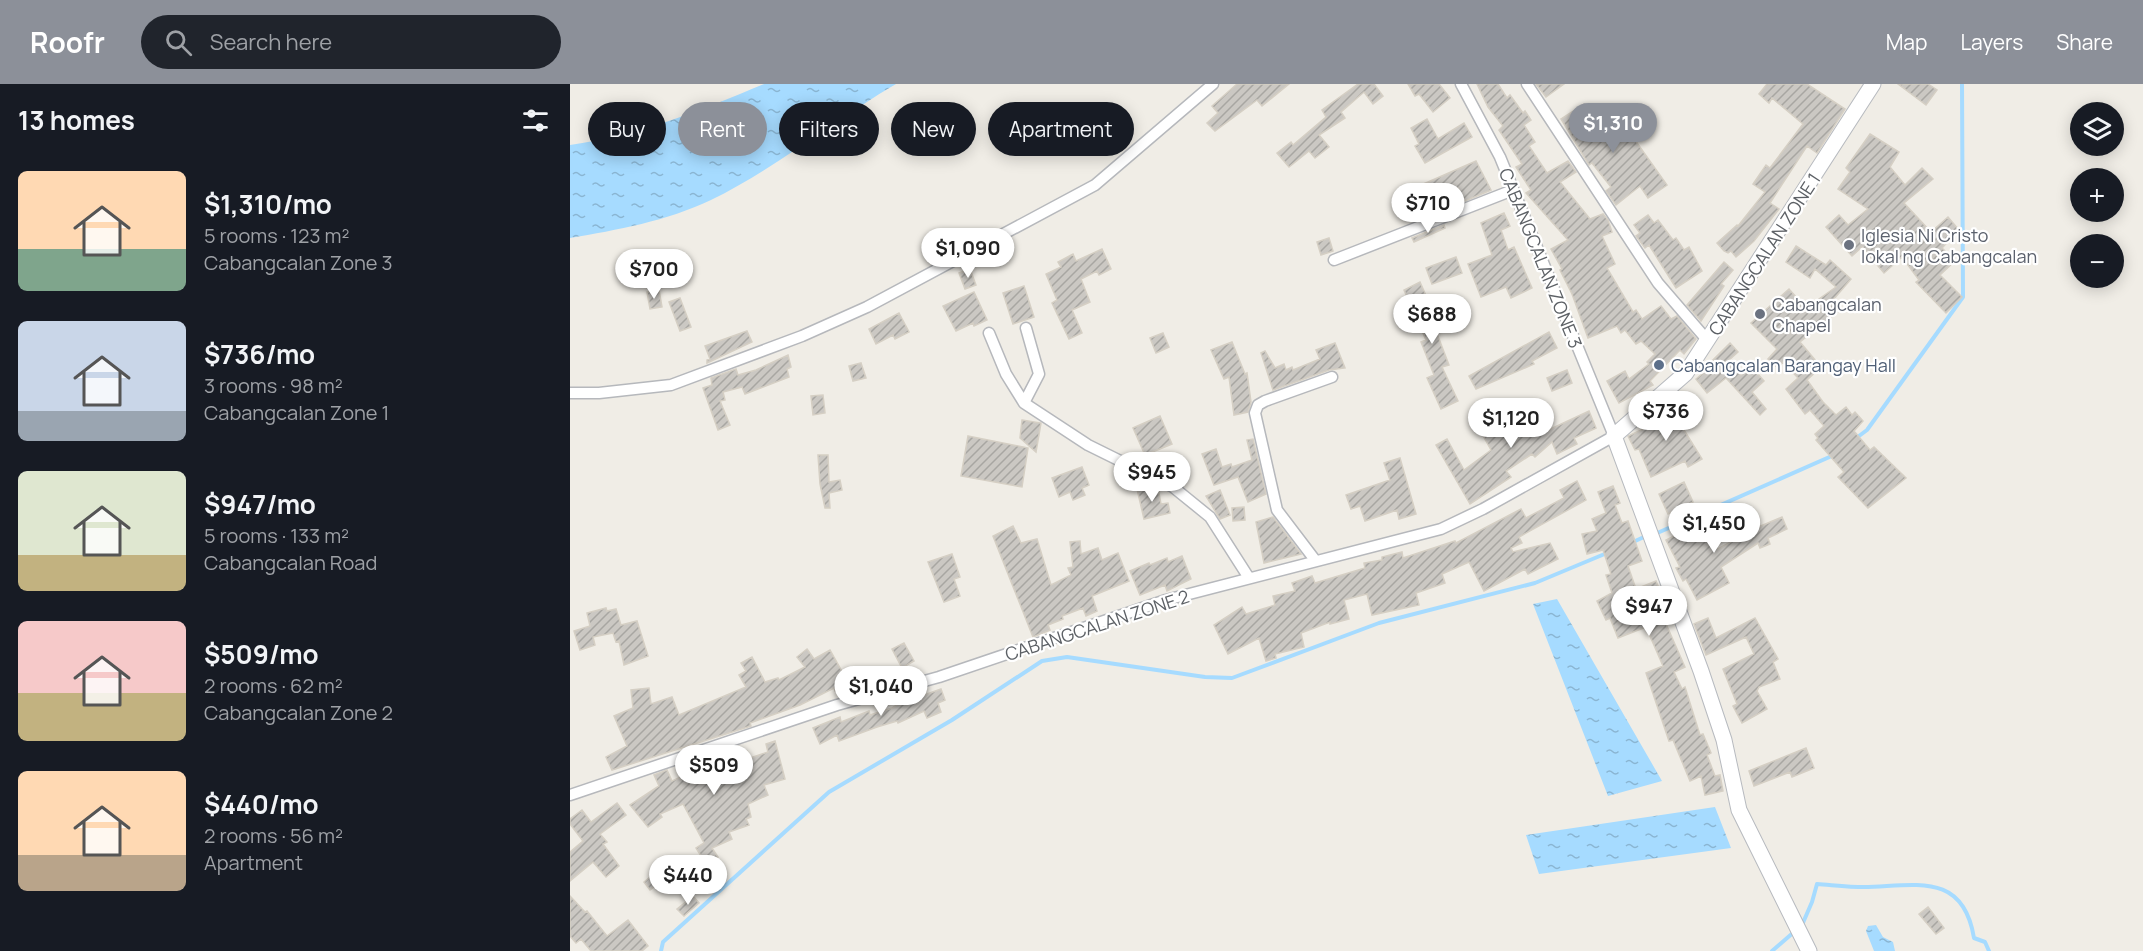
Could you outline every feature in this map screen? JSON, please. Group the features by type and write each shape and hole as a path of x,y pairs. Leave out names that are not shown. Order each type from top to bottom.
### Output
{"street":[{"path":"570,393 599,393 671,385 802,336 867,307 1095,185 1213,84"},
{"name":"CABANGCALAN ZONE 3","path":"1461,84 1500,158 1614,436"},
{"path":"1527,84 1658,283 1708,341"},
{"name":"CABANGCALAN ZONE 1","path":"1614,436 1686,373 1873,84"},
{"path":"1334,260 1513,190"},
{"path":"1024,403 1039,374 1026,328"},
{"path":"989,333 1006,374 1024,403 1088,445 1173,487 1210,517 1249,578"},
{"path":"1315,560 1277,510 1255,413 1258,405 1265,401 1332,377"},
{"path":"1614,436 1701,671 1724,740 1739,810 1808,948"},
{"name":"CABANGCALAN ZONE 2","path":"570,795 837,705 939,677 1166,600 1441,529 1483,509 1614,436"}],"water":[{"path":"764,84 896,84 867,102 779,102 779,156 786,156 758,174 711,200 677,214 624,228 570,238 570,145 588,142 588,156 666,156 666,121 678,117 678,156 767,156 767,102 718,102"},
{"path":"1557,599 1662,781 1608,796 1533,604"},
{"path":"1715,807 1731,848 1539,874 1526,835"},
{"path":"1876,925 1883,937 1893,942 1895,951 1874,951 1866,931 1868,926"}],"building":[{"path":"1237,84 1289,84 1262,106 1257,100 1215,131 1207,123 1218,113 1212,106"},
{"path":"1358,84 1374,84 1383,96 1373,104 1364,92 1341,112 1345,118 1319,135 1329,147 1315,158 1309,151 1289,167 1277,153 1291,142 1293,145 1326,117 1322,110"},
{"path":"1408,84 1439,84 1450,98 1433,112 1419,94 1415,96"},
{"path":"1477,84 1498,84 1507,98 1510,95 1523,113 1525,111 1531,120 1524,125 1535,142 1529,146 1547,173 1568,161 1576,172 1560,182 1590,219 1603,214 1608,220 1612,232 1602,236 1615,264 1607,268 1633,312 1636,310 1642,319 1661,306 1671,319 1677,316 1696,339 1684,354 1680,350 1650,381 1653,385 1619,403 1607,381 1625,371 1629,379 1649,364 1647,362 1655,354 1641,341 1636,344 1625,330 1621,333 1617,326 1588,338 1572,294 1560,270 1562,269 1551,249 1568,240 1526,193 1531,190 1516,167 1522,164 1499,130 1503,126 1488,107"},
{"path":"1536,84 1564,84 1546,97"},
{"path":"1767,84 1807,84 1845,109 1817,153 1807,146 1770,203 1779,209 1754,241 1736,257 1731,251 1728,253 1724,251 1717,243 1738,226 1765,192 1753,184 1766,165 1770,168 1803,124 1772,98 1769,103 1759,94"},
{"path":"1898,84 1928,84 1937,90 1926,105"},
{"path":"1584,104 1596,122 1613,109 1667,185 1648,198 1640,186 1616,205 1606,191 1611,187 1592,163 1589,165 1561,119"},
{"path":"1427,119 1438,139 1464,123 1472,137 1425,163 1415,146 1419,144 1411,128"},
{"path":"1870,134 1899,152 1890,167 1905,185 1922,168 1933,179 1904,203 1931,232 1948,217 1959,230 1942,248 1955,261 1940,275 1962,297 1946,313 1916,282 1919,280 1902,257 1884,273 1862,247 1852,256 1826,227 1839,215 1848,225 1868,209 1838,189 1850,172 1846,168"},
{"path":"1476,161 1491,190 1465,201 1458,188 1426,201 1419,186"},
{"path":"1504,213 1510,226 1501,230 1508,250 1514,247 1532,288 1511,298 1506,287 1481,297 1468,264 1492,255 1481,223"},
{"path":"1648,215 1654,223 1658,220 1673,240 1676,238 1684,250 1689,247 1702,271 1676,288 1649,245 1645,248 1636,236 1640,233 1634,225"},
{"path":"1444,225 1445,228 1414,242 1412,238"},
{"path":"1329,238 1333,251 1321,255 1317,242"},
{"path":"1796,246 1826,265 1830,260 1851,279 1833,300 1840,310 1800,342 1821,367 1807,380 1836,415 1846,407 1852,415 1855,412 1863,421 1854,431 1870,450 1874,447 1906,478 1868,508 1838,477 1844,472 1816,440 1818,438 1815,434 1824,426 1810,410 1805,414 1786,389 1798,378 1783,362 1778,368 1768,359 1777,349 1751,323 1789,289 1806,308 1836,287 1815,269 1810,278 1786,262"},
{"path":"1102,249 1111,269 1099,275 1097,271 1081,279 1090,302 1072,310 1082,333 1069,339 1052,303 1057,300 1046,274 1061,267 1058,262 1073,254 1076,261"},
{"path":"1456,257 1462,273 1432,284 1426,268"},
{"path":"1724,262 1733,270 1721,284 1724,286 1701,321 1687,305"},
{"path":"970,269 976,285 965,289 959,273"},
{"path":"1420,282 1441,329 1436,331 1449,365 1442,367 1458,401 1441,409 1427,378 1434,375 1421,342 1426,340 1404,290"},
{"path":"1024,286 1034,317 1013,324 1003,293"},
{"path":"659,290 662,307 650,309 647,292"},
{"path":"974,292 987,320 974,326 973,323 956,331 943,306"},
{"path":"680,298 691,327 680,331 669,302"},
{"path":"899,313 909,332 895,339 893,335 876,344 869,329"},
{"path":"747,331 752,342 707,363 710,359 705,346"},
{"path":"1549,332 1557,348 1532,361 1534,364 1476,389 1469,376"},
{"path":"1163,333 1169,347 1156,353 1150,338"},
{"path":"1232,342 1245,374 1247,373 1251,402 1248,412 1234,415 1229,377 1224,379 1211,350"},
{"path":"1335,343 1345,368 1329,370 1273,390 1261,353 1265,351 1275,368 1284,364 1286,370 1292,367 1293,370 1320,359 1316,350"},
{"path":"1730,343 1738,352 1728,361 1741,375 1751,366 1764,381 1752,392 1766,409 1760,415 1726,378 1707,393 1696,379 1716,362 1713,360"},
{"path":"788,355 791,367 787,369 789,377 745,394 742,387 723,392 725,400 720,401 730,425 718,430 703,388 712,385 711,378 736,369 738,375 756,370"},
{"path":"861,363 866,378 853,381 849,366"},
{"path":"1567,370 1572,383 1552,391 1547,378"},
{"path":"823,395 825,413 813,415 811,396"},
{"path":"1684,402 1692,413 1679,422 1702,459 1688,467 1685,461 1651,477 1639,449 1635,450 1628,436 1654,424 1652,421"},
{"path":"1528,405 1542,433 1589,411 1596,428 1574,438 1577,444 1557,454 1552,442 1535,457 1532,454 1506,471 1511,477 1470,504 1436,445 1447,439 1464,470 1491,450 1477,425 1486,419 1489,425"},
{"path":"1160,416 1172,444 1145,455 1133,428"},
{"path":"1022,420 1041,423 1036,452 1020,438"},
{"path":"968,436 1028,448 1022,487 961,476"},
{"path":"1253,439 1266,494 1248,502 1238,477 1214,485 1202,454 1216,449 1222,467 1231,464 1232,467 1252,460 1247,440"},
{"path":"818,455 828,455 829,482 840,480 842,490 829,493 830,508 825,508 820,484"},
{"path":"1400,458 1416,514 1399,519 1397,510 1365,521 1360,506 1351,509 1346,495 1390,480 1384,463"},
{"path":"1082,467 1089,485 1082,488 1085,495 1073,500 1070,492 1059,497 1052,478"},
{"path":"1577,481 1586,500 1519,537 1522,543 1511,548 1513,552 1550,543 1558,559 1528,574 1525,569 1484,591 1469,562 1442,574 1445,583 1416,593 1419,605 1372,615 1367,594 1344,600 1349,619 1330,624 1330,622 1301,633 1304,647 1275,654 1276,658 1266,661 1259,638 1228,654 1214,625 1242,607 1246,614 1275,605 1273,596 1295,591 1292,583 1312,576 1315,583 1365,568 1364,563 1382,560 1382,557 1402,552 1403,558 1455,541 1456,543 1521,509 1526,518 1564,498 1560,490"},
{"path":"1684,482 1693,502 1668,514 1659,494"},
{"path":"1153,486 1158,488 1161,504 1168,503 1170,513 1144,519 1137,489"},
{"path":"1613,486 1620,503 1615,505 1622,523 1628,521 1642,561 1628,566 1636,589 1656,581 1663,598 1660,599 1666,616 1663,617 1685,667 1674,672 1682,689 1685,687 1700,735 1703,734 1711,753 1707,755 1715,776 1720,775 1723,791 1705,795 1701,776 1690,781 1673,740 1669,741 1646,673 1663,666 1646,627 1618,638 1610,618 1606,620 1597,601 1612,593 1606,575 1611,574 1603,550 1587,554 1582,534 1597,531 1592,519 1606,513 1598,492"},
{"path":"1220,490 1230,515 1220,519 1206,496"},
{"path":"1244,507 1245,520 1233,521 1232,508"},
{"path":"1273,517 1301,554 1264,563 1256,522"},
{"path":"1782,517 1787,529 1768,538 1770,544 1760,548 1758,543 1721,567 1729,583 1697,600 1686,579 1683,581 1676,568 1680,567 1666,540 1690,528 1689,525 1702,518 1718,549"},
{"path":"1013,526 1021,543 1037,539 1051,585 1071,575 1068,568 1073,567 1070,542 1080,541 1081,554 1098,548 1102,560 1118,553 1129,581 1092,596 1097,611 1086,616 1083,608 1062,616 1063,619 1048,625 1050,630 1033,637 993,536"},
{"path":"952,554 960,577 954,579 960,596 944,602 928,562"},
{"path":"1182,556 1191,579 1167,591 1165,585 1140,595 1130,571 1149,563 1150,565 1167,558 1168,562"},
{"path":"606,608 607,611 616,609 621,625 637,621 648,656 624,665 619,641 616,642 613,633 593,637 595,645 580,650 574,631 590,626 587,613"},
{"path":"1708,618 1716,638 1755,618 1778,659 1773,662 1780,679 1759,687 1757,691 1767,709 1742,723 1733,706 1737,704 1723,669 1754,654 1746,637 1706,655 1694,624"},
{"path":"904,643 914,661 902,668 892,649"},
{"path":"807,649 814,659 830,650 849,684 750,723 751,726 612,770 606,757 627,746 614,716 633,708 631,690 649,688 651,704 672,697 679,715 746,687 739,675 746,671 741,663 752,657 765,682 778,678 779,680 805,667 797,657"},
{"path":"941,689 945,700 938,703 941,712 927,718 924,711 898,723 897,721 877,727 839,741 837,735 820,744 813,728 840,717 841,722 869,711 870,715 892,708 900,703 897,696 907,694 910,700"},
{"path":"775,741 785,779 764,785 768,795 748,804 751,817 746,819 749,825 729,832 732,839 712,848 718,857 706,864 696,848 704,843 683,804 660,814 662,817 648,827 630,805 659,786 654,775 667,770 672,781 721,759 722,762 747,751 750,758 768,752 766,744"},
{"path":"1806,748 1814,768 1792,777 1790,772 1754,786 1749,771"},
{"path":"617,803 626,815 600,834 607,842 603,844 619,866 606,877 593,862 570,881 570,852 583,841 570,824 570,819 582,810 591,822"},
{"path":"664,865 671,874 650,890 644,882"},
{"path":"570,896 585,912 587,911 607,936 628,920 648,946 642,951 591,951 581,939 576,943 570,936"},
{"path":"693,896 699,903 684,916 677,909"},
{"path":"1928,907 1944,928 1936,934 1919,914"}],"waterway":[{"path":"1855,439 1867,430 1963,297 1962,84"},
{"path":"1655,534 1834,455"},
{"path":"1633,542 1644,537"},
{"path":"661,951 663,942 829,792 952,720 1042,661 1067,657 1205,677 1232,678 1379,623 1535,583 1607,553"},
{"path":"1802,925 1817,884 1858,887 1918,885 1934,887 1948,892 1959,902 1968,917 1974,938 1985,942 1989,951"},
{"path":"1772,951 1794,932"}],"place":[{"name":"Iglesia Ni Cristo lokal ng Cabangcalan","path":"1849,245"},
{"name":"Cabangcalan Chapel","path":"1760,314"},
{"name":"Cabangcalan Barangay Hall","path":"1659,365"}]}
